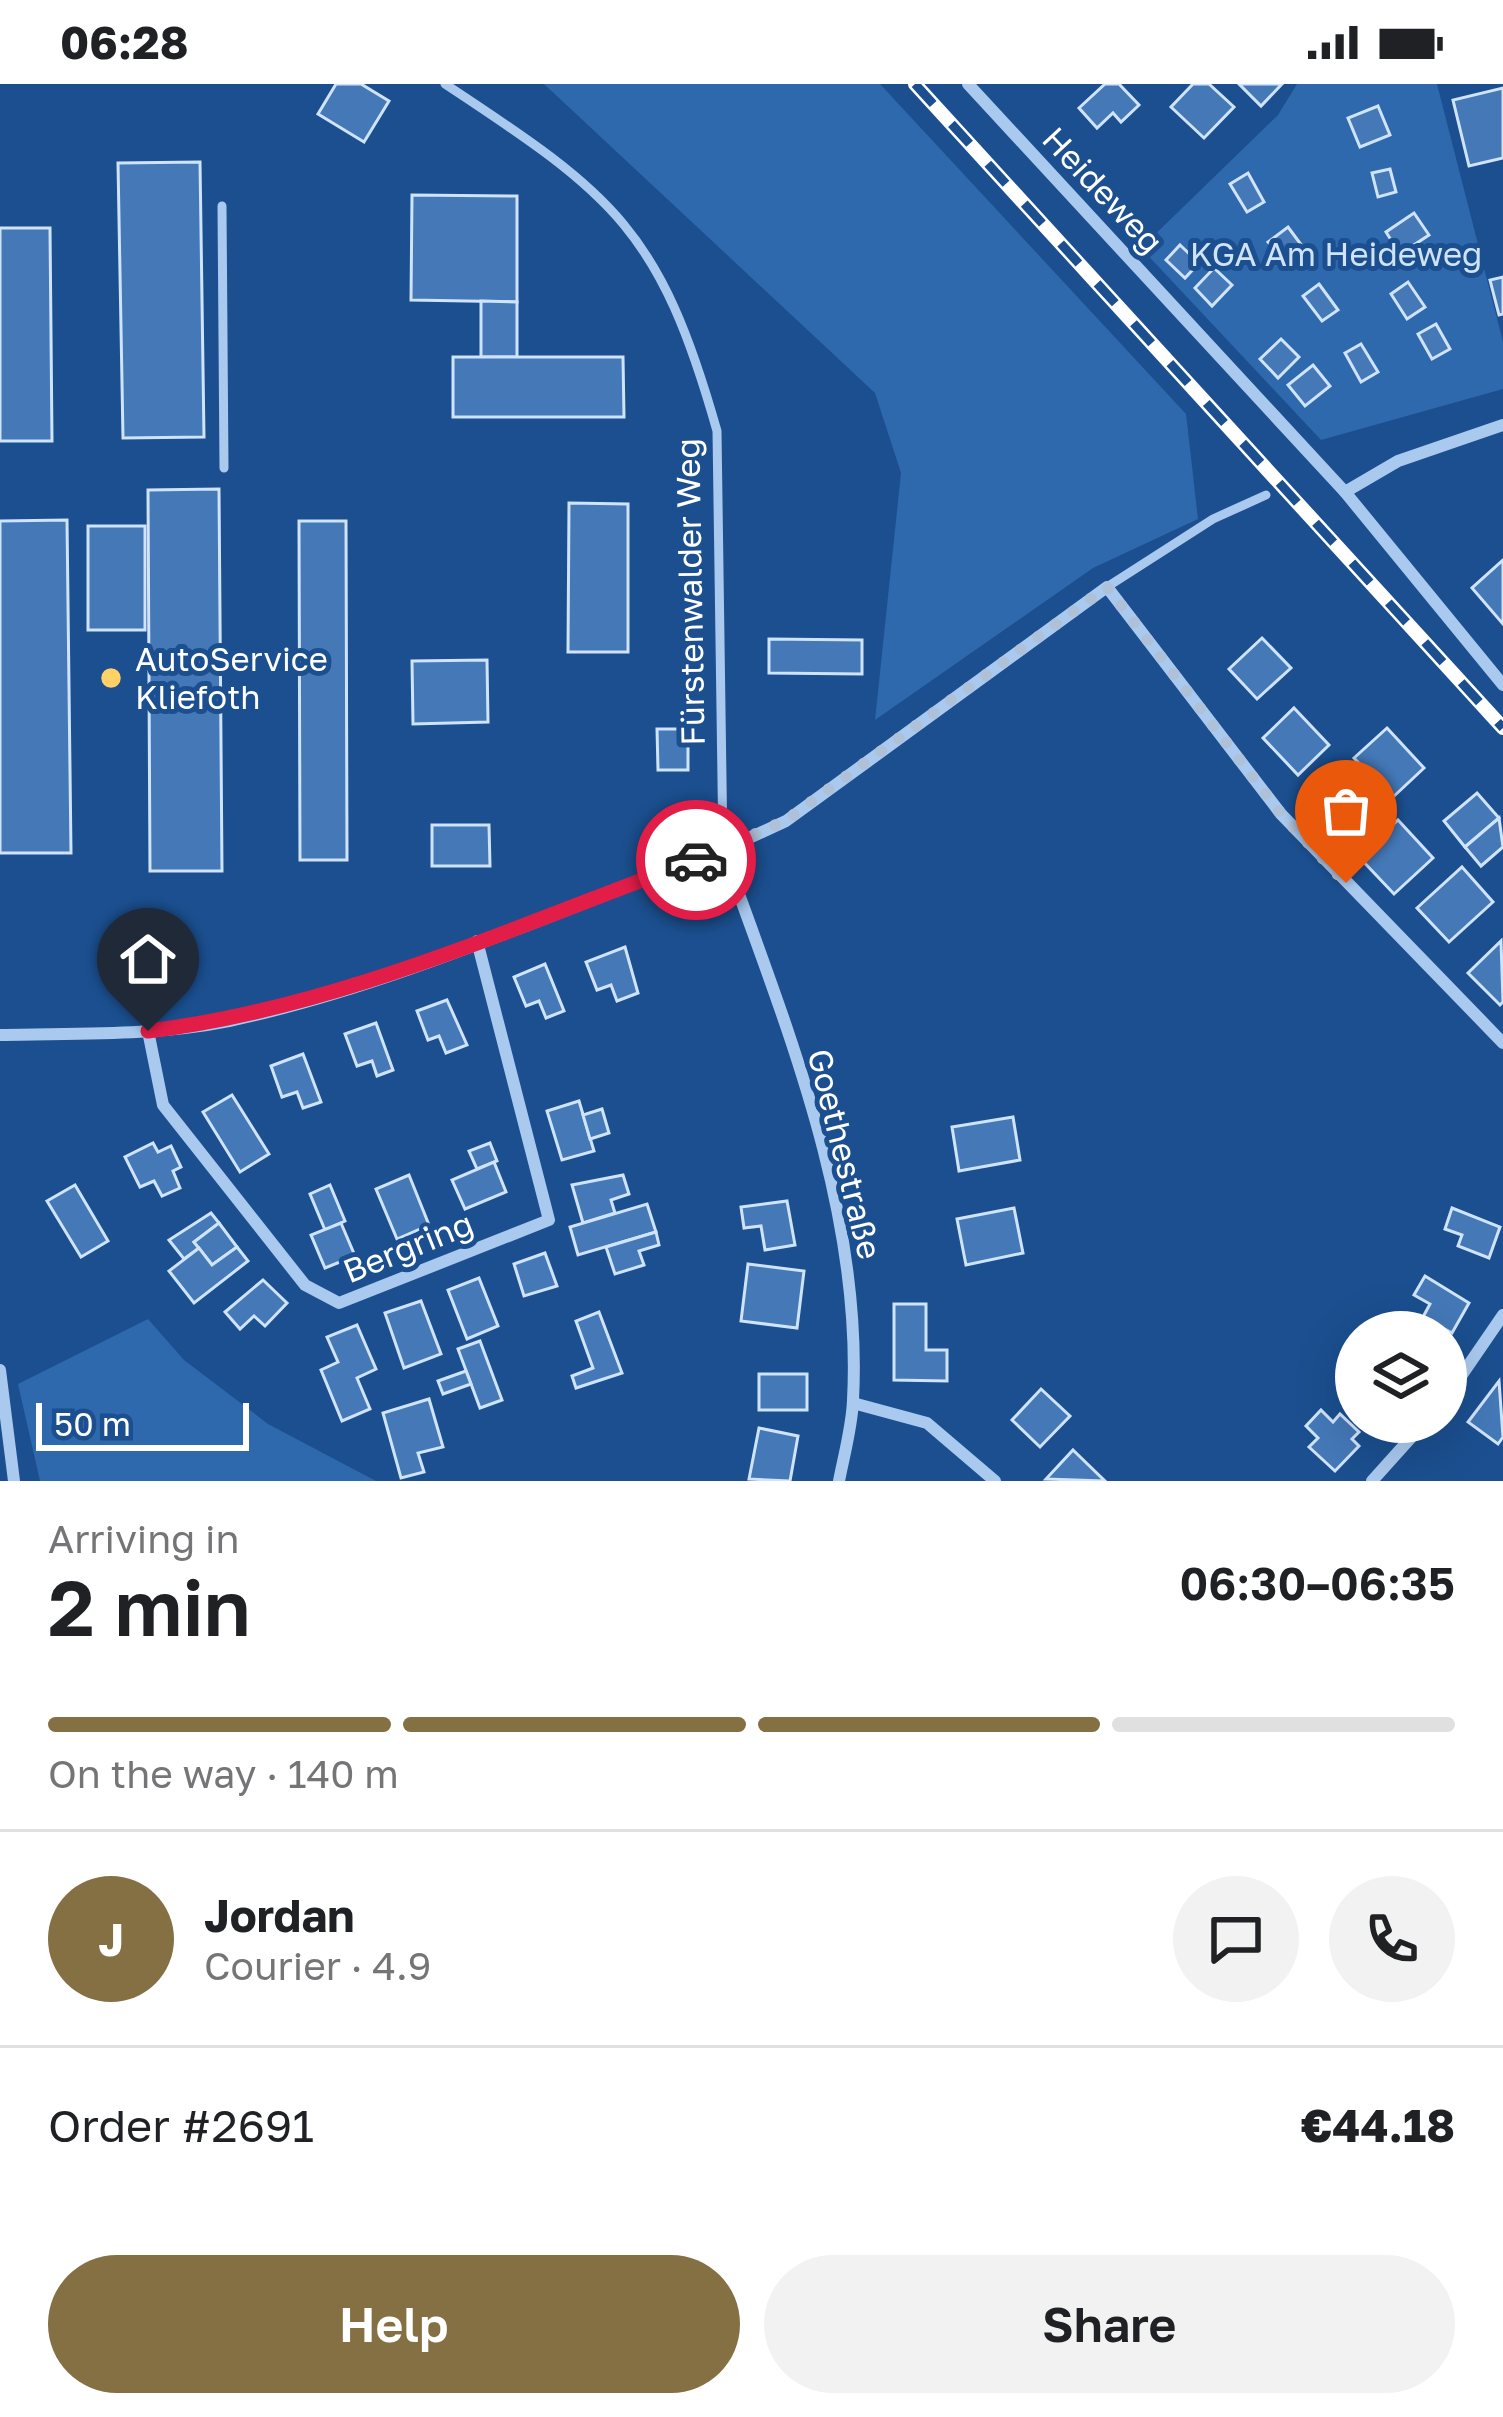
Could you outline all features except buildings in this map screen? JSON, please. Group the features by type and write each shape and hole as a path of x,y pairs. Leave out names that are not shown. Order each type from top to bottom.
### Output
{"street":[{"name":"Heideweg","path":"968,84 1345,492 1503,685"},
{"path":"1345,492 1398,460 1503,425"},
{"path":"0,1035 148,1031 226,1022 313,1000 723,850 785,821 1107,587 1281,814 1503,1042"},
{"name":"Goethestraße","path":"723,850 816,1120 845,1255 854,1403 839,1481"},
{"name":"Bergring","path":"148,1031 156,1090 163,1105 305,1285 340,1303 549,1220 477,941"},
{"path":"1467,1368 1503,1315"},
{"path":"0,1370 14,1481"},
{"path":"854,1403 927,1423 995,1481"},
{"path":"1372,1481 1406,1443"}],"lane":[{"name":"Fürstenwalder Weg","path":"445,84 566,164 629,226 664,278 701,375 717,431 723,850"},
{"path":"222,206 224,468"},
{"path":"1107,587 1213,519 1266,495"}],"green space":[{"path":"544,84 880,84 1186,414 1198,519 1093,568 875,720 901,473 875,393"},
{"name":"KGA Am Heideweg","path":"1297,84 1437,84 1503,342 1503,389 1321,440 1141,248 1278,115"},
{"path":"148,1319 184,1360 268,1424 376,1481 40,1481 18,1384"}],"railway":[{"path":"915,84 1503,728"}],"way so far":[{"path":"696,860 785,821 1107,587 1281,814 1346,883"}],"place":[{"name":"AutoService Kliefoth","path":"111,678"}],"route":[{"path":"148,1031 226,1022 313,1000 696,860"}]}
